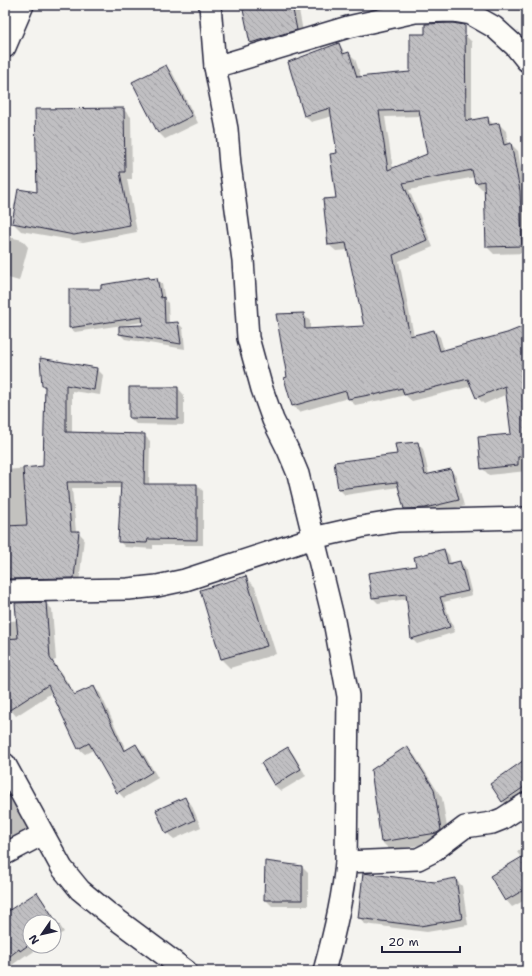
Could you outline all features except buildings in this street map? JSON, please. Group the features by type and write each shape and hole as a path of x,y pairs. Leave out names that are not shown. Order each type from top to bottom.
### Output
{"street":[{"path":"5,47 23,5"},
{"path":"210,5 215,67 227,129 230,165 243,260 248,338 262,389 273,420 298,474 334,621 348,696 346,862 340,909 324,971"},
{"path":"215,67 348,27 423,11 452,11 471,14 494,27 515,46 527,61"},
{"path":"5,591 128,589 157,586 185,580 313,538 361,527 398,521 527,518"},
{"path":"5,764 62,868 80,890 108,913 186,971"},
{"path":"346,862 418,859 432,852 465,827 492,823 502,819 527,803"},
{"path":"5,854 43,834"}]}
